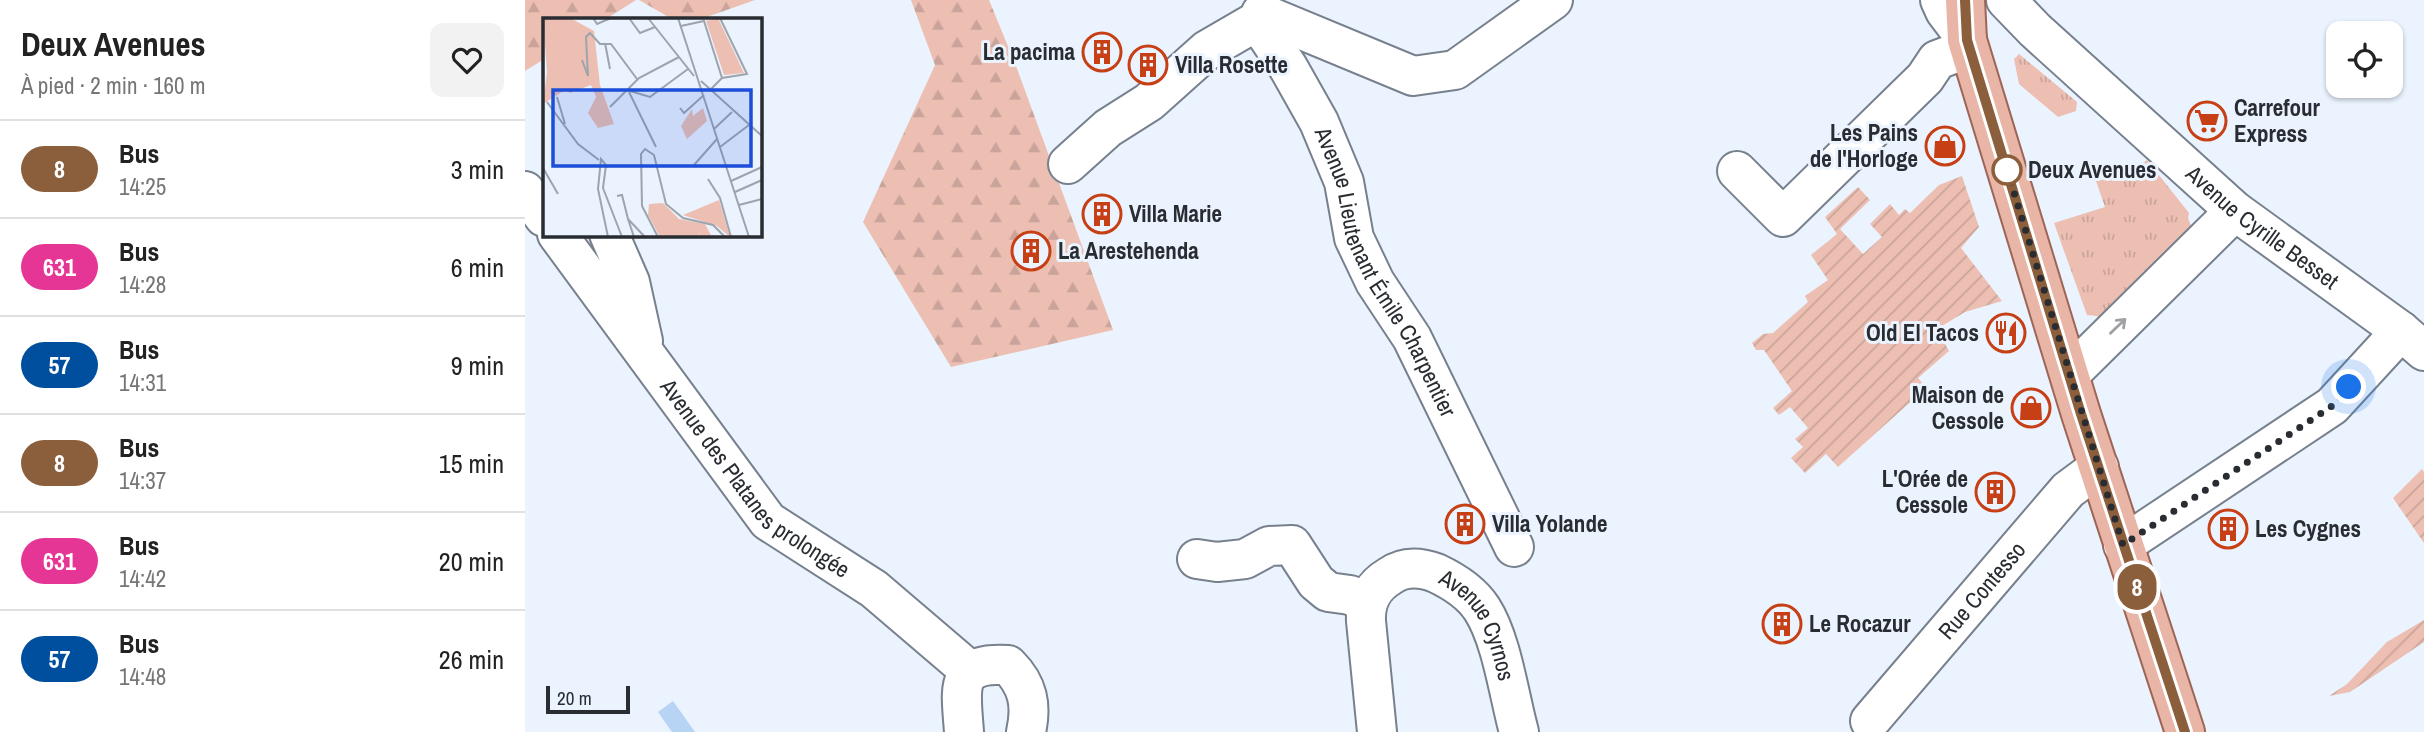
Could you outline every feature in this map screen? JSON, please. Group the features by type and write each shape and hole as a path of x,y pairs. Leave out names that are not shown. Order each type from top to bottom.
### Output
{"main road":[{"path":"1961,20 2123,545 2185,732"}],"street":[{"path":"1068,164 1108,128 1149,102 1207,50 1262,11 1413,76 1455,70 1553,0"},
{"name":"Avenue Cyrille Besset","path":"1961,20 2015,4 2235,211 2413,341"},
{"name":"Avenue Lieutenant Émile Charpentier","path":"1262,11 1288,67 1319,122 1344,182 1354,238 1375,282 1412,338 1514,547"},
{"path":"1737,171 1783,217 1925,78 1961,20"},
{"path":"525,191 543,216"},
{"path":"2070,374 2235,211"},
{"path":"558,236 647,356"},
{"name":"Avenue des Platanes prolongée","path":"609,236 630,282 647,356 768,522 873,589 970,671"},
{"path":"2123,545 2332,406 2413,341"},
{"name":"Rue Contesso","path":"1870,722 2068,490 2099,467"},
{"path":"1197,559 1217,562 1245,559 1269,546 1292,545 1316,582 1328,592 1350,596 1367,603 1366,621 1377,732"},
{"name":"Avenue Cyrnos","path":"1367,603 1376,587 1391,575 1417,568 1433,572 1455,583 1472,596 1481,608 1494,637 1519,732"},
{"path":"964,732 964,682 970,671 981,665 1008,665 1019,676 1028,695 1030,715 1026,732"}],"green space":[{"path":"525,0 636,0 608,18 543,18 543,60 525,71"},
{"path":"639,0 755,0 704,18 670,18"},
{"path":"911,0 989,0 1113,330 951,367 863,222 935,65"},
{"path":"2019,54 2077,102 2076,111 2058,117 2019,84 2014,59"},
{"path":"2147,160 2189,213 2191,226 2101,321 2097,316 2087,315 2054,223 2105,207 2096,181 2127,174"},
{"path":"1962,176 1979,227 1961,248 2002,301 1965,312 1937,329 1949,351 1918,378 1926,388 1838,467 1826,454 1805,473 1791,458 1803,447 1795,439 1808,428 1790,407 1779,415 1773,408 1792,391 1764,350 1756,350 1752,343 1763,334 1773,333 1808,302 1805,296 1828,280 1811,255 1837,234 1825,217 1858,187 1870,200 1840,229 1863,254 1882,237 1870,224 1890,204 1899,215 1905,209 1910,213 1939,185"},
{"path":"2422,469 2424,472 2424,543 2393,498"},
{"path":"2424,620 2424,642 2350,692 2329,696 2347,684 2387,642"}],"water":[{"path":"673,701 695,732 672,732 658,712"}],"bus line":[{"name":"8","path":"1965,0 1967,40 2081,414 2185,732"}],"place":[{"name":"La pacima","path":"1102,52"},
{"name":"Villa Rosette","path":"1148,65"},
{"name":"Carrefour Express","path":"2207,121"},
{"name":"Les Pains de l'Horloge","path":"1945,146"},
{"name":"Deux Avenues","path":"2007,170"},
{"name":"Villa Marie","path":"1102,214"},
{"name":"La Arestehenda","path":"1031,251"},
{"name":"Old El Tacos","path":"2006,333"},
{"name":"Maison de Cessole","path":"2031,408"},
{"name":"L'Orée de Cessole","path":"1995,492"},
{"name":"Villa Yolande","path":"1465,524"},
{"name":"Les Cygnes","path":"2228,529"},
{"name":"Le Rocazur","path":"1782,624"}],"route":[{"path":"2007,170 2123,545 2332,406 2349,387"}]}
